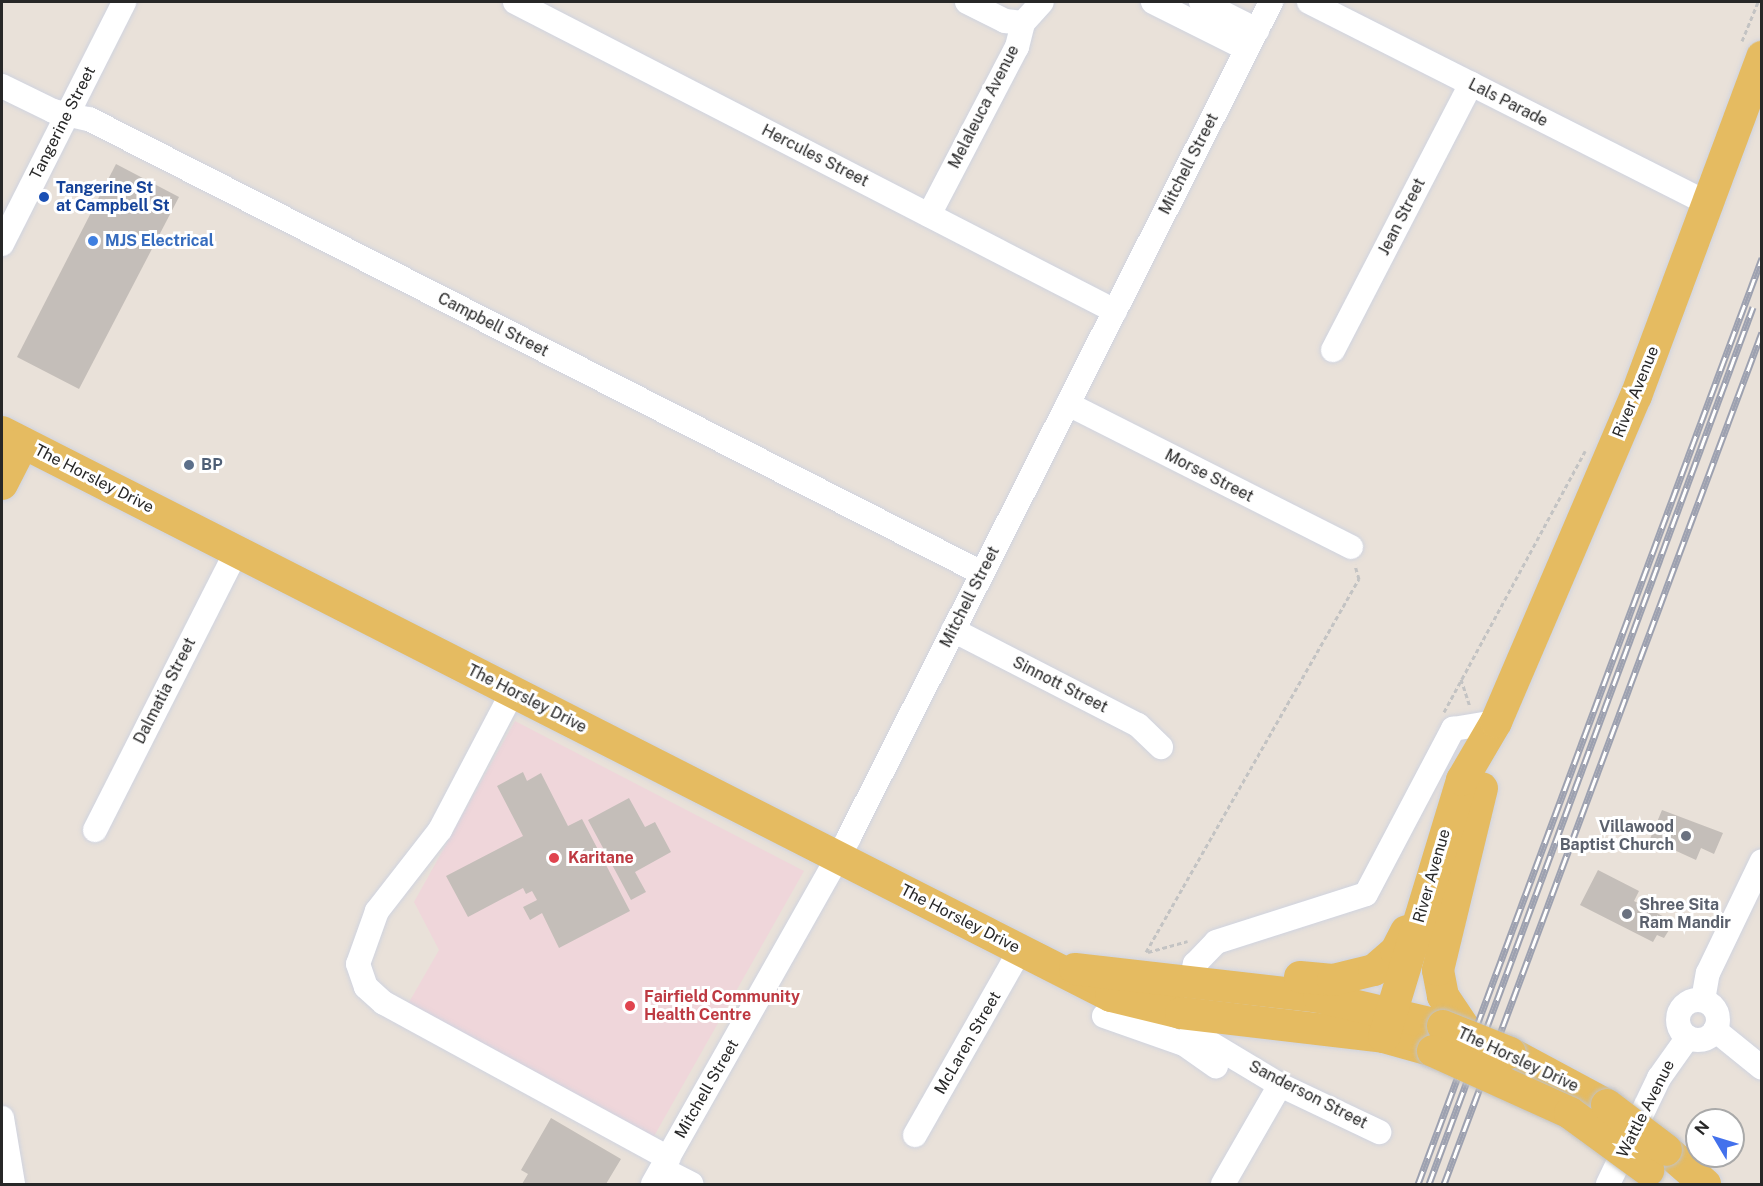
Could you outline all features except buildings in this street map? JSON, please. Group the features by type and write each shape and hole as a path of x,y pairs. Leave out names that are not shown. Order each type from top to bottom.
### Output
{"main road":[{"name":"River Avenue","path":"1396,1026 1432,869 1462,780 1496,722 1636,396 1707,203 1751,52"},
{"path":"2,484 12,437"},
{"name":"The Horsley Drive","path":"12,437 1111,996 1195,995 1396,1026"},
{"name":"River Avenue","path":"1396,1026 1482,788 1496,722"},
{"path":"1449,1030 1438,970 1482,788"},
{"path":"1195,995 1249,978 1334,980 1374,970 1401,942 1432,869"},
{"name":"The Horsley Drive","path":"1195,995 1396,1026 1449,1030 1570,1113 1659,1168 1705,1185"}],"street":[{"name":"Tangerine Street","path":"2,244 124,2"},
{"name":"Hercules Street","path":"516,2 1115,310"},
{"path":"967,2 1005,21 1023,23"},
{"name":"Melaleuca Avenue","path":"929,215 1017,47 1023,23 1042,2"},
{"path":"1153,2 1252,39"},
{"path":"1202,2 1252,39"},
{"name":"Mitchell Street","path":"661,1171 838,857 1271,2"},
{"name":"Lals Parade","path":"1309,2 1707,203"},
{"name":"Jean Street","path":"1333,350 1471,84"},
{"name":"Campbell Street","path":"2,86 67,114 89,118 982,573"},
{"name":"Morse Street","path":"1068,404 1351,547"},
{"name":"Dalmatia Street","path":"95,830 236,552"},
{"name":"Sinnott Street","path":"953,630 1138,725 1161,747"},
{"path":"513,692 440,830 377,911 358,964 366,987 384,1003 661,1171 691,1185"},
{"path":"1195,995 1195,964 1216,942 1366,894 1453,729 1496,722"},
{"path":"1703,1000 1708,973 1761,861"},
{"name":"McLaren Street","path":"915,1135 1020,950"},
{"name":"Sanderson Street","path":"1195,995 1205,1040 1277,1091"},
{"path":"1703,1000 1716,1012 1715,1029"},
{"path":"1703,1000 1681,1010 1680,1028 1688,1037 1700,1039 1715,1029"},
{"name":"Sanderson Street","path":"1104,1017 1184,1044 1277,1091 1379,1132"},
{"path":"1715,1029 1761,1068"},
{"name":"Wattle Avenue","path":"1608,1185 1659,1078 1688,1037"},
{"path":"1223,1185 1277,1091"},
{"path":"2,1118 13,1185"}],"path":[{"path":"1751,52 1758,2"},
{"path":"1440,720 1587,446"},
{"path":"1146,952 1359,579 1351,547"}],"shaded area":[{"path":"515,721 804,871 653,1138 408,1004 439,950 414,902"}],"railway":[{"path":"1418,1184 1762,258"},
{"path":"1429,1184 1753,307"},
{"path":"1444,1184 1762,332"}],"place":[{"name":"Tangerine St at Campbell St","path":"44,197"},
{"name":"MJS Electrical","path":"93,241"},
{"name":"BP","path":"189,465"},
{"name":"Villawood Baptist Church","path":"1686,836"},
{"name":"Karitane","path":"554,858"},
{"name":"Shree Sita Ram Mandir","path":"1627,914"},
{"name":"Fairfield Community Health Centre","path":"630,1006"}]}
